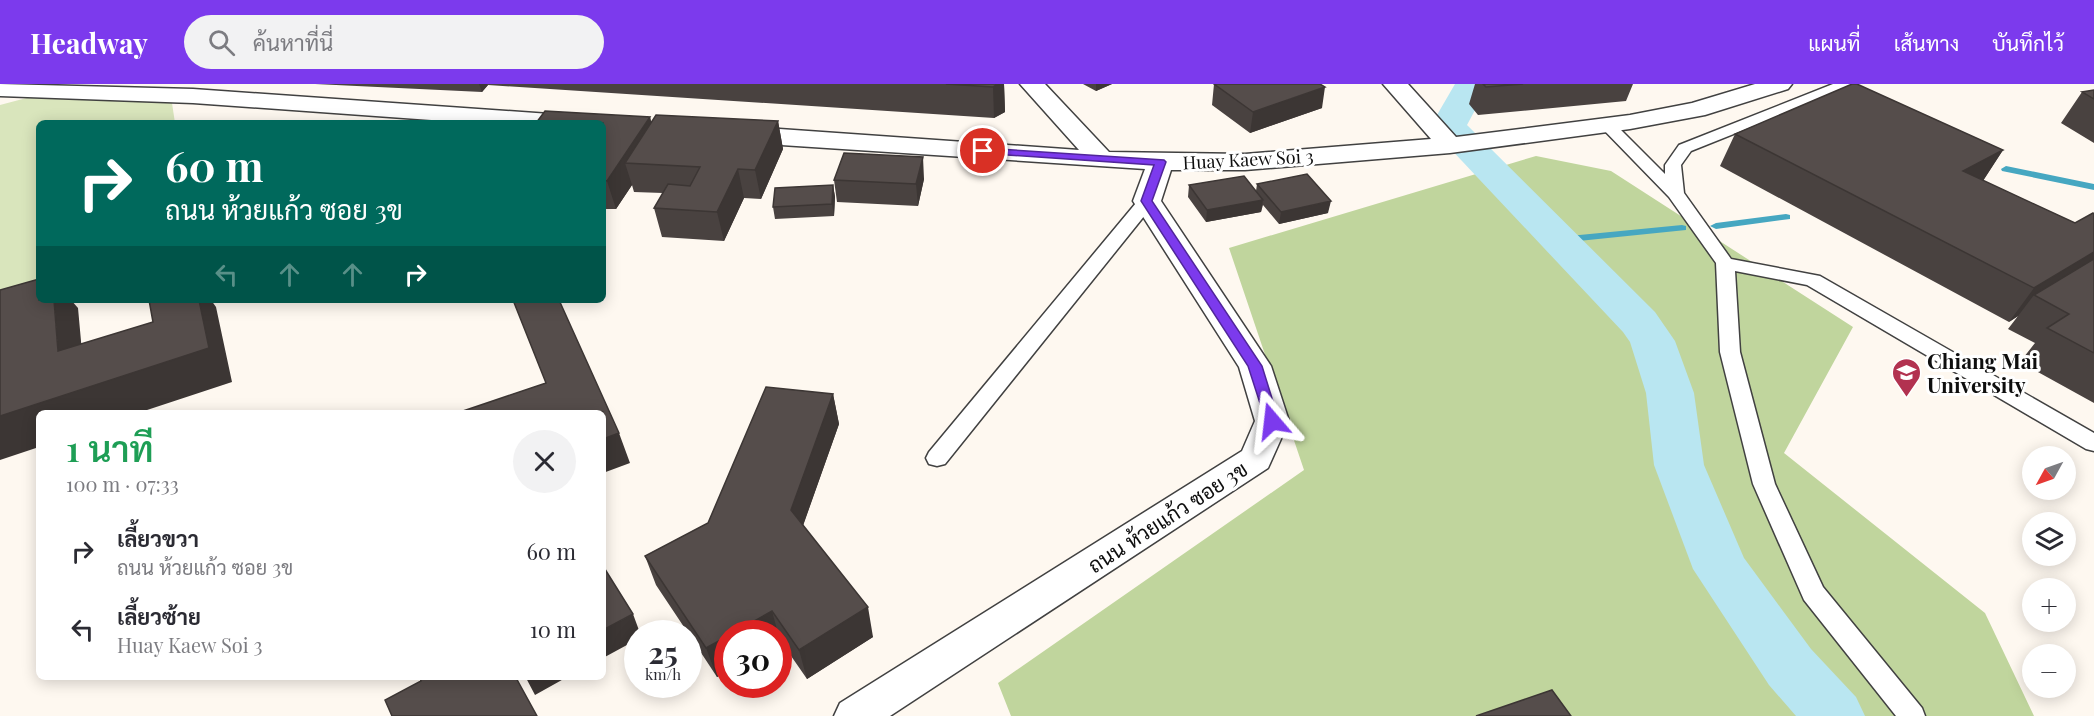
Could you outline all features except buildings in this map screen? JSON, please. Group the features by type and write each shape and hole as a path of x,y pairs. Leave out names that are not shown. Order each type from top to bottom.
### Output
{"street":[{"path":"1032,84 1102,159"},
{"path":"1395,84 1450,145"},
{"name":"Huay Kaew Soi 3","path":"710,132 1102,159 1245,162 1450,145 1607,125 1696,110 1780,84"},
{"path":"0,89 193,96 535,120"},
{"path":"1147,201 1160,162"},
{"name":"ถนน ห้วยแก้ว ซอย 3ข","path":"855,716 1256,459 1272,421 1255,366 1147,201"}],"lane":[{"path":"1675,193 1673,165 1685,148 1845,84"},
{"path":"1607,125 1675,193 1725,263 1730,351 1764,484 1813,593 1912,716"},
{"path":"937,458 1147,201"},
{"path":"1725,263 1813,280 2094,443"}],"green space":[{"path":"34,96 172,103 175,120 36,120 36,303 65,303 0,321 0,105"},
{"path":"1536,156 1611,171 1853,327 1784,453 1985,613 2022,691 2022,698 2025,698 2034,716 1011,716 998,683 1304,470 1229,248"}],"waterway":[{"path":"1472,84 1448,127 1639,322 1652,341 1670,393 1679,465 1721,569 1790,667 1834,716"},
{"path":"2006,169 2094,187"},
{"path":"1716,226 1786,217"},
{"path":"1559,240 1682,228"}],"place":[{"name":"Chiang Mai University","path":"1906,398"}],"route":[{"path":"983,151 1160,162 1147,201 1255,366 1272,421"}]}
